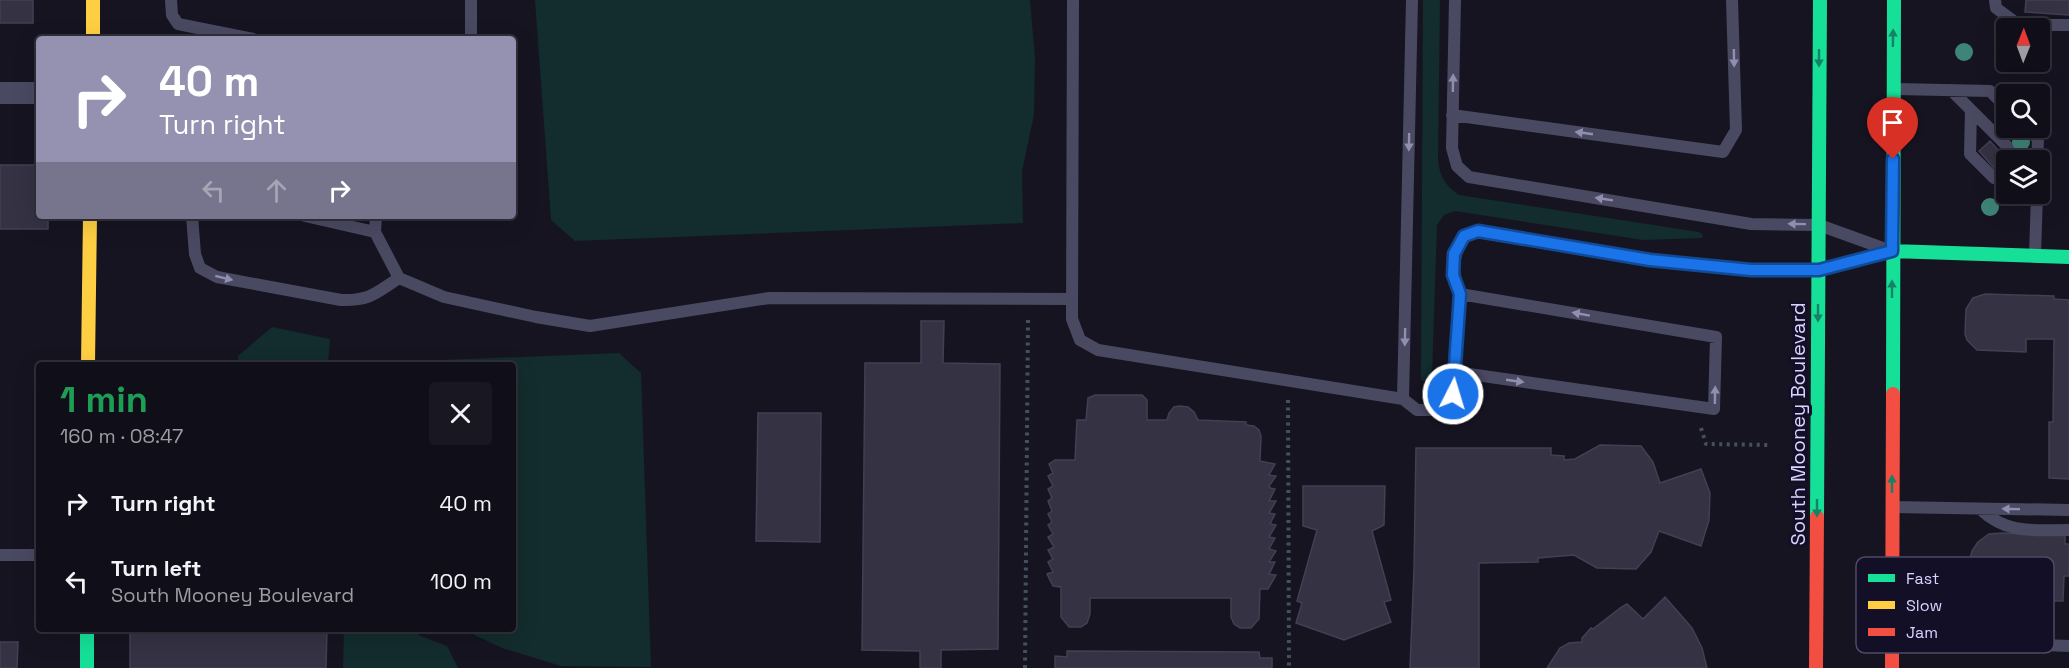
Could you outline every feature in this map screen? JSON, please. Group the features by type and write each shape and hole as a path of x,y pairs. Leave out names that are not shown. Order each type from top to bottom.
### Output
{"main road":[{"path":"93,0 93,36"},
{"name":"South Mooney Boulevard","path":"1816,668 1820,0"},
{"path":"1892,557 1894,0"},
{"path":"88,362 90,219"},
{"path":"1892,251 2069,257"},
{"path":"87,632 87,668"}],"street":[{"path":"0,93 36,93"}],"lane":[{"path":"171,0 172,15 178,24 238,36"},
{"path":"471,0 471,36"},
{"path":"1073,0 1072,320 1080,340 1098,350 1403,399 1418,410 1439,410 1453,394 1460,294 1453,275 1454,254 1464,236 1478,231 1650,260 1751,270 1819,270 1892,251"},
{"path":"1403,399 1412,0"},
{"path":"1455,0 1452,148 1457,166 1469,177 1751,224 1819,225 1892,251"},
{"path":"1452,115 1723,152 1736,130 1732,0"},
{"path":"1995,0 1996,8 2019,25 2069,25"},
{"path":"1893,89 1990,91 1996,97"},
{"path":"1951,90 2011,150"},
{"path":"1971,110 1970,154 1996,178"},
{"path":"2035,256 2037,204"},
{"path":"192,219 195,254 200,268 217,278 341,300 360,301 399,278"},
{"path":"318,219 375,232"},
{"path":"376,219 375,232 399,278 444,297 536,318 591,326 769,298 1072,299"},
{"path":"1455,372 1714,409 1716,337 1460,294"},
{"path":"1892,507 2069,510"},
{"path":"1980,509 2002,525 2019,530 2069,530"},
{"path":"0,555 36,555"},
{"path":"2054,645 2069,646"}],"path":[{"path":"1025,668 1028,298"},
{"path":"1288,381 1289,668"},
{"path":"1694,406 1706,444 1769,445"}],"green space":[{"path":"535,0 1030,0 1035,58 1034,115 1022,171 1023,223 575,241 551,220"},
{"path":"1423,0 1440,0 1438,160 1444,180 1454,191 1459,195 1699,232 1703,235 1702,238 1643,240 1455,211 1444,215 1437,225 1432,376 1425,382 1421,380"},
{"path":"272,327 330,339 328,362 238,362 238,356"},
{"path":"619,353 641,373 651,667 561,666 502,648 468,632 516,632 516,362 392,362"},
{"path":"344,632 419,632 418,635 447,646 458,668 343,668"}],"building":[{"path":"0,0 33,0 33,23 0,23"},
{"path":"2026,0 2069,0 2069,15 2025,12"},
{"path":"1990,141 1998,150 1996,150 1996,168 1995,169 1979,151"},
{"path":"0,165 36,165 36,219 48,219 48,229 0,229"},
{"path":"1985,294 2054,296 2054,299 2069,300 2069,479 2049,478 2049,422 2053,422 2054,339 2026,339 2026,352 1977,350 1967,340 1965,334 1966,309 1973,298"},
{"path":"921,321 944,321 943,363 1000,364 998,649 941,650 941,668 920,668 920,651 862,650 865,363 921,363"},
{"path":"1095,395 1142,395 1147,400 1147,420 1167,420 1174,407 1179,406 1188,407 1198,420 1246,422 1246,425 1254,426 1259,430 1261,436 1260,461 1275,464 1269,475 1276,476 1269,486 1275,489 1269,501 1276,501 1269,513 1275,514 1270,524 1276,525 1269,537 1275,538 1269,549 1276,551 1269,562 1275,562 1269,574 1276,575 1268,589 1260,589 1259,619 1251,628 1240,628 1234,624 1231,617 1231,598 1090,598 1090,614 1087,623 1081,627 1069,627 1061,617 1061,587 1053,586 1047,574 1053,572 1048,562 1053,559 1048,550 1054,547 1048,537 1053,534 1048,525 1052,522 1048,514 1052,511 1048,501 1052,498 1048,489 1053,486 1048,476 1053,473 1049,464 1055,460 1075,460 1077,420 1086,420 1088,398"},
{"path":"758,413 821,413 820,542 756,541"},
{"path":"1600,445 1641,446 1653,462 1660,483 1701,469 1710,493 1709,520 1701,546 1659,531 1651,552 1636,569 1597,568 1574,555 1538,558 1538,562 1479,563 1479,668 1410,668 1416,448 1551,448 1551,455 1564,456 1564,460 1575,459"},
{"path":"1303,486 1385,486 1384,525 1372,531 1391,600 1384,602 1391,622 1344,640 1296,623 1302,603 1297,601 1317,530 1303,526"},
{"path":"1989,534 2065,535 2065,544 2069,544 2069,576 2064,576 2063,601 2054,601 2054,557 1970,557 1978,542"},
{"path":"1665,597 1692,628 1702,648 1707,668 1547,668 1560,648 1569,643 1582,642 1582,638 1591,628 1593,629 1620,608 1627,604 1643,619"},
{"path":"130,632 327,632 326,668 130,668"},
{"path":"0,642 18,642 17,668 0,668"},
{"path":"1067,651 1259,652 1260,658 1272,658 1272,668 1055,668 1055,656 1067,657"}],"traffic: fast":[{"path":"1817,517 1820,0"},
{"path":"1893,394 1894,0"},
{"path":"1892,251 2069,257"},
{"path":"87,632 87,668"}],"traffic: slow":[{"path":"93,0 93,36"},
{"path":"88,362 90,219"}],"traffic: jam":[{"path":"1892,557 1893,394"},
{"path":"1816,668 1817,517"},
{"path":"1892,653 1892,668"}],"route":[{"path":"1453,394 1460,294 1453,275 1454,254 1464,236 1478,231 1650,260 1751,270 1819,270 1892,251 1893,159"}]}
